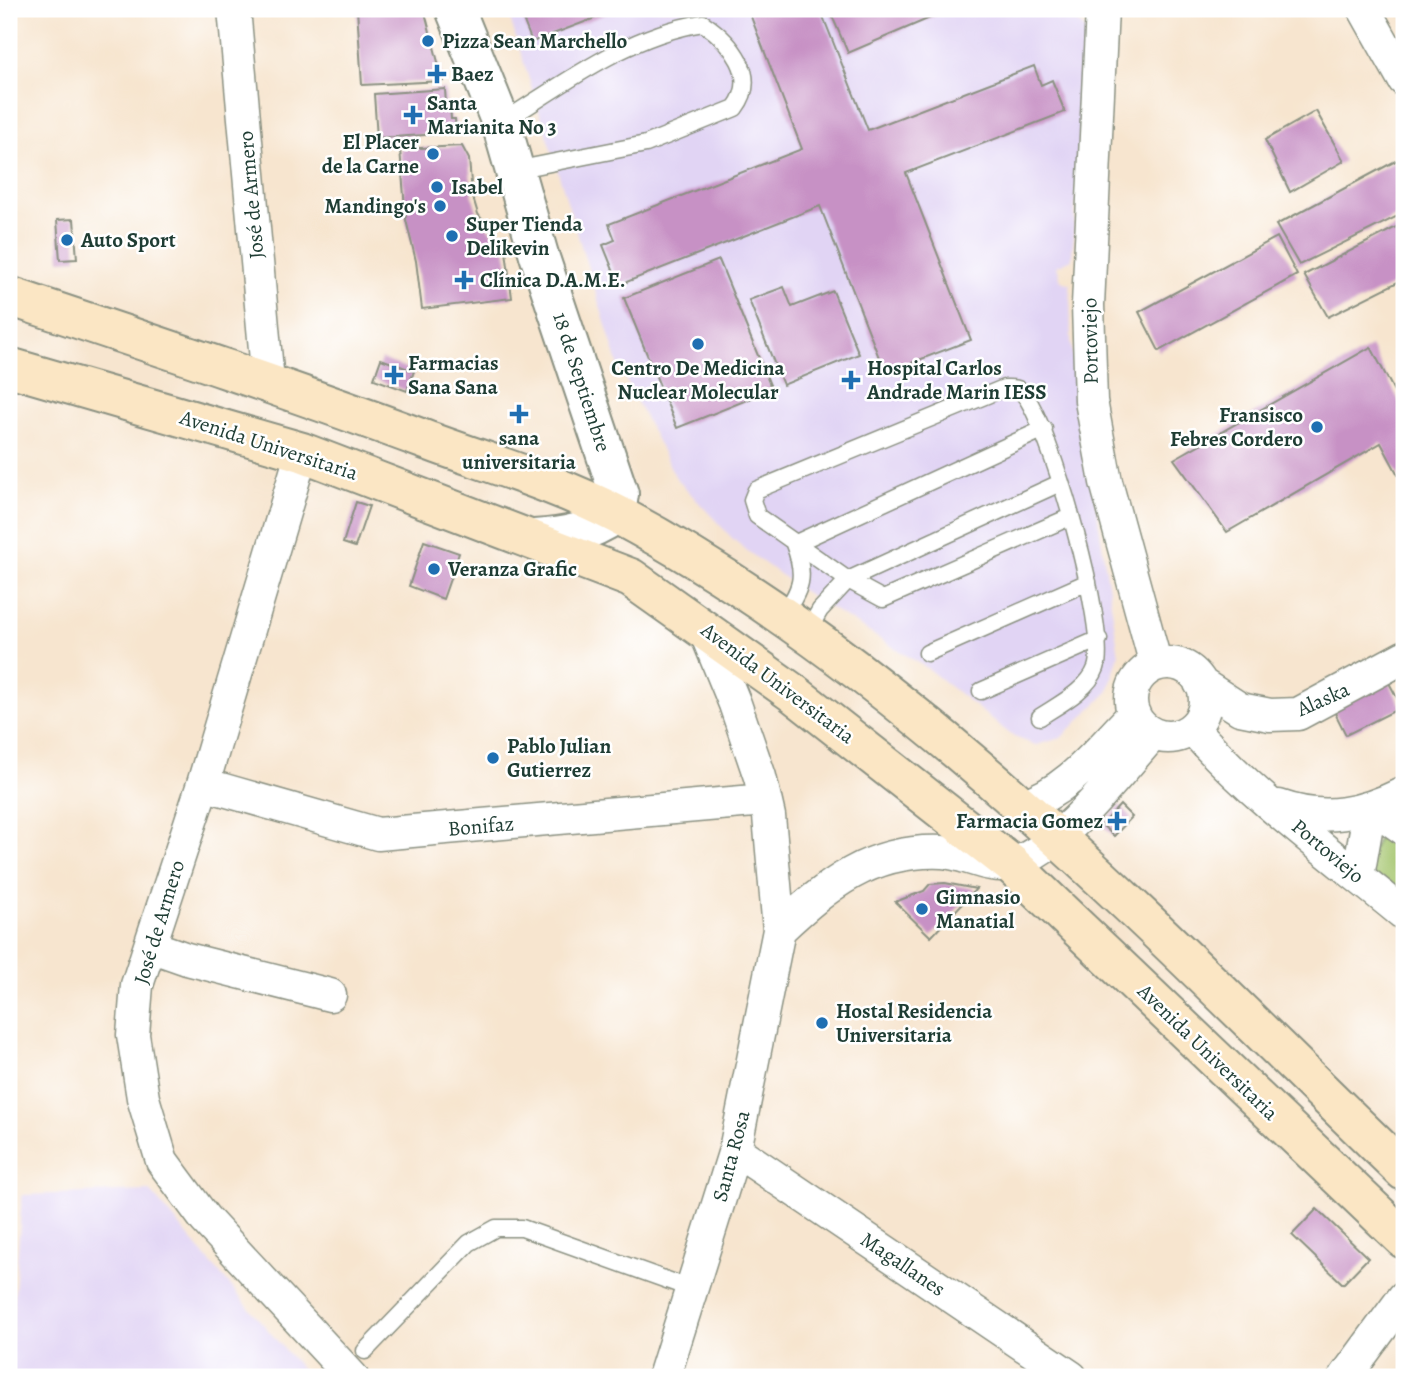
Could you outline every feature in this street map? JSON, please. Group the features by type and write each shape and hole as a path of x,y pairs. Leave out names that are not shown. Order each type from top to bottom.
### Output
{"main road":[{"path":"9,296 268,382 525,476 616,514 794,625 859,671 1058,838 1404,1171"},
{"name":"Avenida Universitaria","path":"9,367 302,452 631,578 703,626 793,693 1011,864 1404,1239"}],"street":[{"name":"José de Armero","path":"234,9 268,382"},
{"name":"18 de Septiembre","path":"455,9 501,123 540,255 619,494 616,514"},
{"name":"Portoviejo","path":"1102,9 1088,305 1091,401 1105,482 1156,665"},
{"path":"1364,9 1404,80"},
{"name":"José de Armero","path":"302,452 203,784 137,985 133,1035 143,1098 162,1161 205,1219 359,1364"},
{"path":"534,539 568,537 594,529 616,514"},
{"name":"Santa Rosa","path":"664,1377 736,1150 779,930 765,800 735,704 703,626"},
{"name":"Alaska","path":"1200,683 1240,709 1270,715 1298,714 1404,657"},
{"path":"1156,665 1181,666 1200,683 1204,707 1192,728 1174,737 1143,724 1132,690 1146,670 1156,665"},
{"path":"1020,806 1041,800 1060,788 1143,724"},
{"path":"779,930 826,887 853,871 896,857 941,852 983,863 1011,864 1033,855 1058,838 1143,724"},
{"name":"Portoviejo","path":"1192,728 1210,748 1271,803 1404,914"},
{"name":"Bonifaz","path":"203,784 378,834 765,800"},
{"path":"1271,803 1296,812 1322,816 1349,814 1374,808 1404,793"},
{"path":"1374,808 1404,830"},
{"path":"1358,876 1366,830 1374,808"},
{"path":"150,946 187,959 330,995"},
{"name":"Magallanes","path":"736,1150 1071,1377"},
{"path":"1345,1377 1404,1297"}],"lane":[{"path":"501,123 607,55 684,26 703,23 732,48 742,65 746,86 743,99 735,108 646,144 515,170"},
{"path":"1040,717 1085,684 1096,669 1098,639 1088,582 1044,429 1023,393 1015,388 1004,388 756,490 752,500 757,516 793,544 883,599 1069,517"},
{"path":"793,544 1044,429"},
{"path":"794,625 820,610 848,580 1060,483"},
{"path":"793,544 802,566 794,625"},
{"path":"927,653 1088,582"},
{"path":"981,691 1098,639"},
{"path":"359,1364 469,1243 496,1228 522,1228 692,1289"}],"shaded area":[{"name":"Hospital Carlos Andrade Marin IESS","path":"507,9 1075,9 1076,21 1086,30 1072,259 1057,266 1061,281 1070,284 1071,343 1119,655 1108,692 1061,738 1036,745 1014,737 928,669 800,589 750,553 732,538 676,478 619,367"},
{"path":"150,1191 308,1377 9,1377 22,1195"}],"green space":[{"path":"1381,833 1404,849 1404,900 1364,867"}],"building":[{"path":"357,9 424,9 443,81 362,85"},
{"path":"519,9 619,9 532,42"},
{"path":"748,9 820,9 868,130 1034,66 1041,85 1052,80 1065,112 906,173 971,340 885,373 820,206 619,285 603,245 615,240 609,224 802,149"},
{"path":"829,9 951,9 848,53"},
{"path":"445,89 446,105 450,105 451,119 455,119 456,133 377,138 374,94"},
{"path":"1316,111 1344,161 1290,192 1265,140"},
{"path":"462,146 469,159 472,194 478,214 506,251 512,298 422,309 416,261 406,220 400,149"},
{"path":"1403,157 1404,213 1299,265 1276,225"},
{"name":"Auto Sport","path":"74,219 77,259 60,260 57,220"},
{"path":"1404,223 1404,279 1328,317 1304,275"},
{"path":"1277,237 1297,275 1159,351 1139,312"},
{"name":"Centro De Medicina Nuclear Molecular","path":"719,260 772,390 677,428 624,298"},
{"path":"784,287 792,307 833,291 859,354 783,385 749,300"},
{"name":"Fransisco Febres Cordero","path":"1371,347 1404,410 1404,486 1381,443 1227,532 1174,459"},
{"name":"Farmacias Sana Sana","path":"381,359 414,371 407,391 374,379"},
{"path":"356,502 369,506 355,547 343,543"},
{"name":"Veranza Grafic","path":"424,541 459,553 443,599 409,586"},
{"path":"1388,681 1402,707 1346,735 1333,709"},
{"name":"Farmacia Gomez","path":"1120,805 1132,817 1114,836 1102,825"},
{"path":"945,883 976,889 931,937 895,902 924,891 930,884"},
{"path":"1317,1209 1368,1258 1343,1284 1292,1235"}],"place":[{"name":"Pizza Sean Marchello","path":"428,41"},
{"name":"Baez","path":"437,74"},
{"name":"Santa Marianita No 3","path":"413,115"},
{"name":"El Placer de la Carne","path":"433,154"},
{"name":"Isabel","path":"437,187"},
{"name":"Mandingo's","path":"440,206"},
{"name":"Super Tienda Delikevin","path":"452,236"},
{"name":"Auto Sport","path":"67,240"},
{"name":"Clínica D.A.M.E.","path":"464,280"},
{"name":"Centro De Medicina Nuclear Molecular","path":"698,344"},
{"name":"Farmacias Sana Sana","path":"394,375"},
{"name":"Hospital Carlos Andrade Marin IESS","path":"851,380"},
{"name":"sana universitaria","path":"519,414"},
{"name":"Fransisco Febres Cordero","path":"1317,427"},
{"name":"Veranza Grafic","path":"434,569"},
{"name":"Pablo Julian Gutierrez","path":"493,758"},
{"name":"Farmacia Gomez","path":"1117,821"},
{"name":"Gimnasio Manatial","path":"922,909"},
{"name":"Hostal Residencia Universitaria","path":"822,1023"}]}
